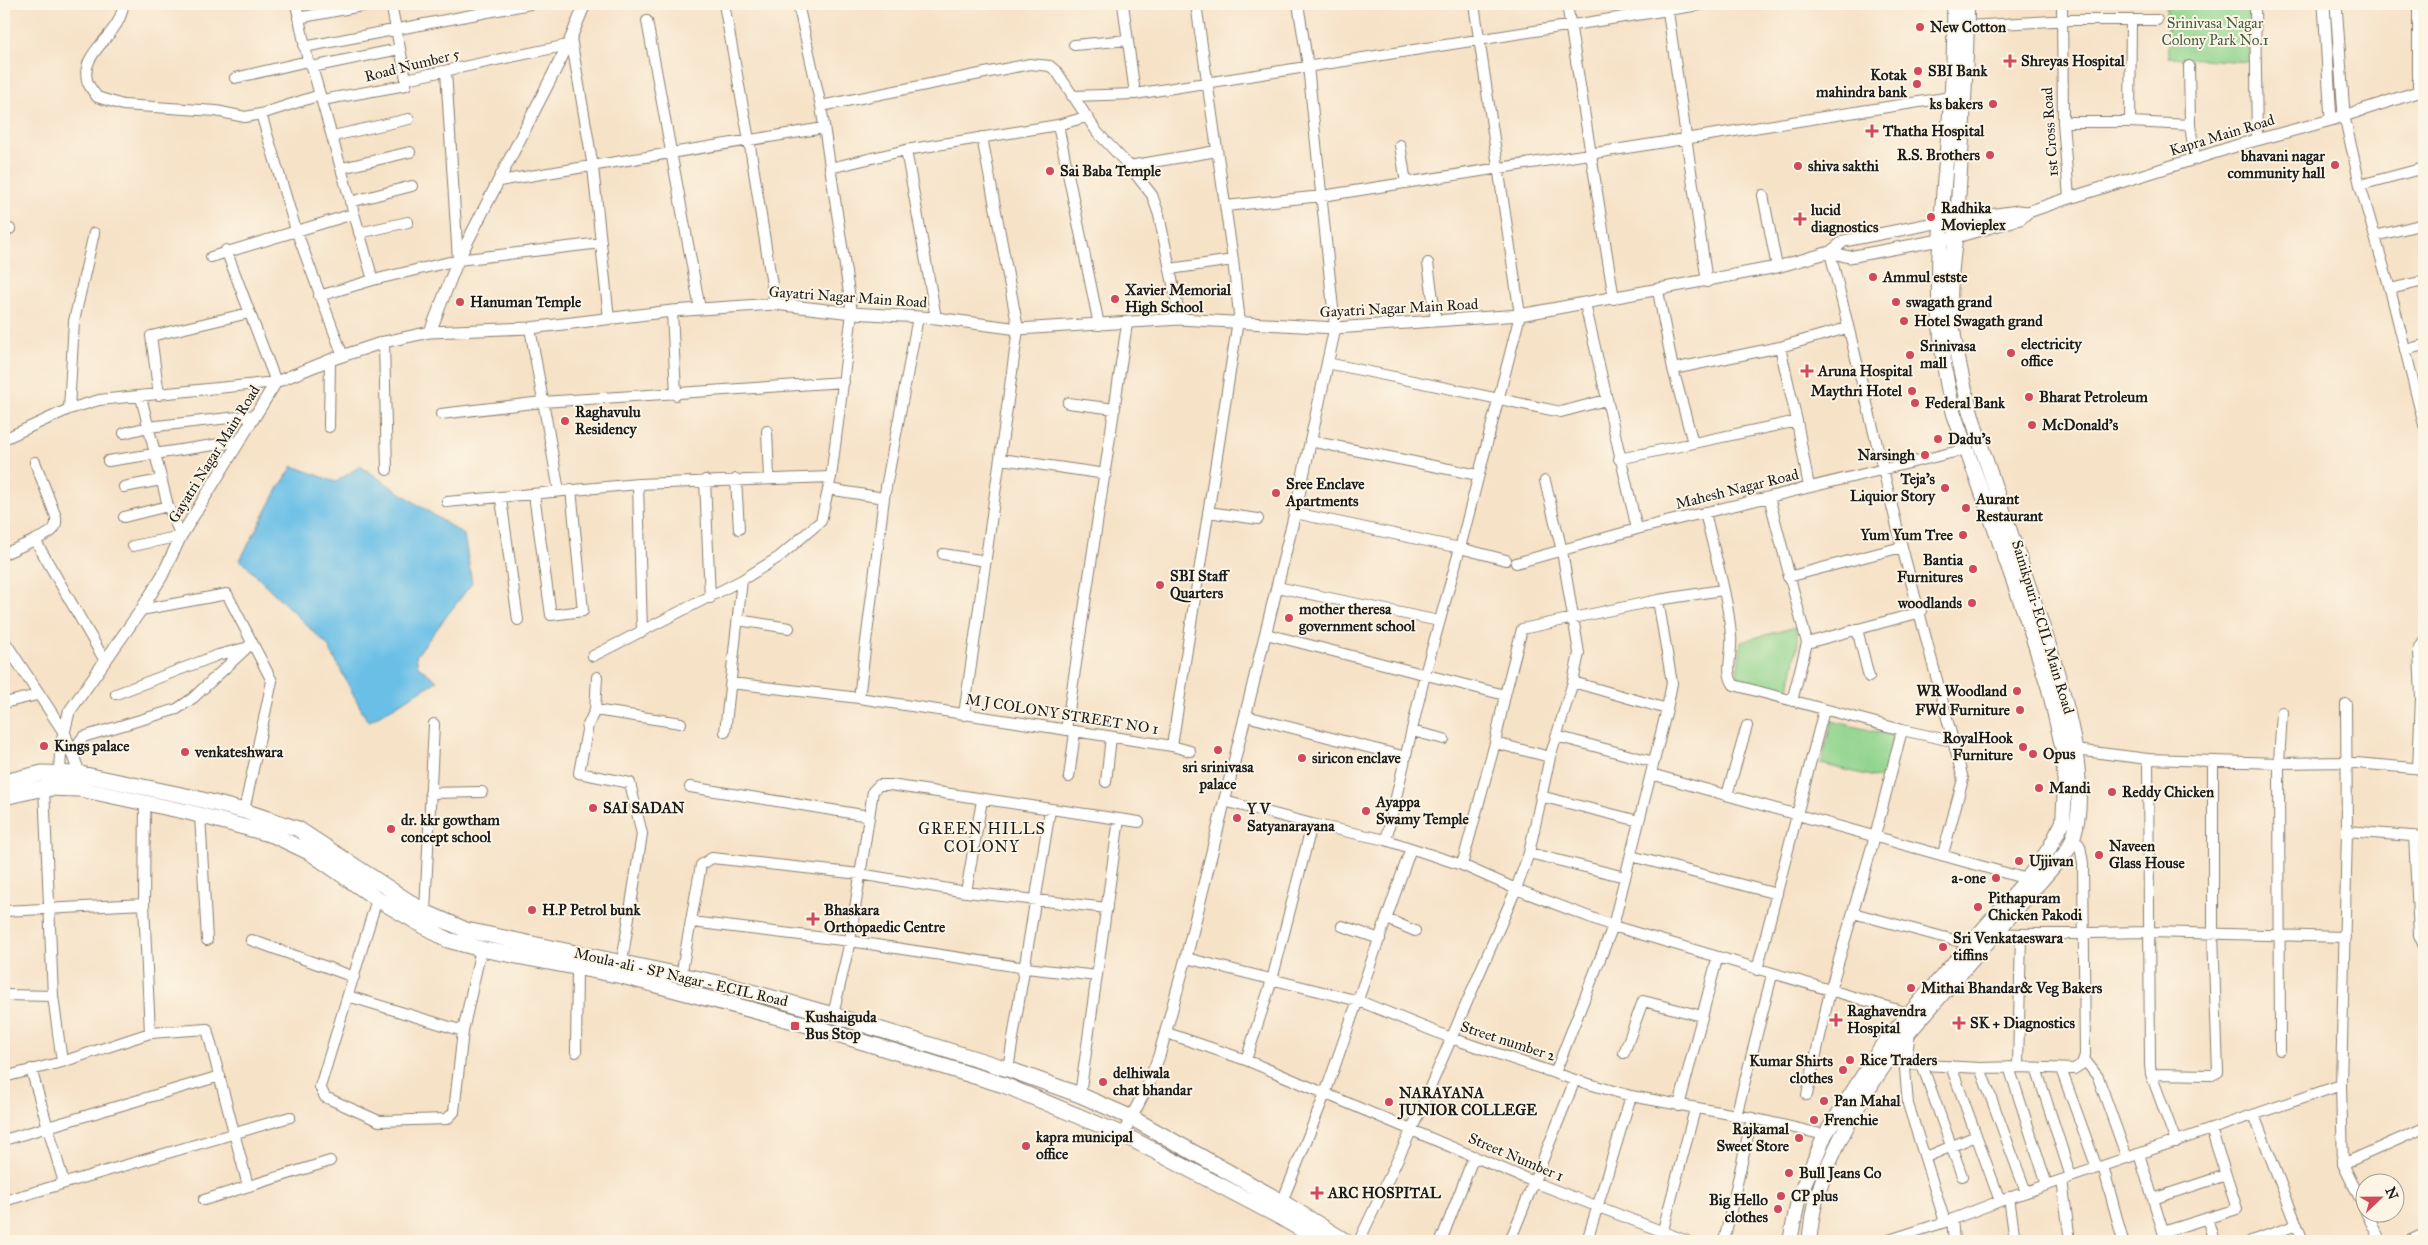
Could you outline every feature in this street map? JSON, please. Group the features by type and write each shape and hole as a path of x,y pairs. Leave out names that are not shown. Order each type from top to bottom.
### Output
{"main road":[{"name":"Sainikpuri-ECIL Main Road","path":"1790,1241 1798,1196 1825,1136 1883,1044 2027,879 2049,849 2063,822 2065,788 2063,750 2047,683 1947,385 1940,340 1938,319 1940,222 1951,97 1954,4"},
{"name":"Sainikpuri-ECIL Main Road","path":"1809,1241 1816,1200 1840,1141 1883,1067 1910,1031 2040,884 2074,838 2078,804 2076,750 2060,678 1981,445 1963,377 1952,321 1950,283 1956,237 1967,4"},
{"name":"Moula-ali - SP Nagar - ECIL Road","path":"4,782 42,773 54,782 83,790 200,815 273,835 293,843 377,899 448,940 481,949 622,976 808,1025 1004,1085 1123,1134 1280,1216 1321,1241"},
{"name":"Moula-ali - SP Nagar - ECIL Road","path":"4,797 82,774 244,810 298,829 425,912 466,930 723,984 833,1015 1008,1069 1080,1095 1130,1117 1282,1202 1345,1241"}],"street":[{"path":"122,4 119,23 88,60 87,80 98,97 123,105 216,111 245,117 321,98"},
{"path":"296,4 304,47 342,168 353,214 373,280"},
{"path":"298,18 372,4"},
{"path":"391,4 406,79"},
{"path":"304,47 530,4"},
{"path":"430,332 458,260 569,41 585,4"},
{"path":"724,4 749,140 775,304"},
{"path":"593,656 742,580 779,557 821,521 831,477 852,313 821,106 798,4"},
{"path":"1123,4 1135,94"},
{"name":"M J COLONY STREET NO 1","path":"731,683 859,698 1172,746 1237,324 1238,306 1226,206 1196,4"},
{"path":"1123,1134 1149,1083 1167,1033 1295,513 1335,328 1308,66 1298,4"},
{"path":"1386,840 1425,674 1460,548 1520,315 1474,4"},
{"path":"1568,4 1614,299"},
{"path":"1072,96 1135,94 1570,26 1667,7 1706,4"},
{"name":"1st Cross Road","path":"2062,4 2063,122 2069,198"},
{"path":"2255,4 2256,140"},
{"path":"2324,4 2331,120 2337,121 2347,130"},
{"path":"2336,4 2344,115 2347,130 2360,185 2422,407 2424,425"},
{"path":"2418,4 2421,91"},
{"path":"1667,7 1707,282"},
{"path":"2130,122 2131,20"},
{"path":"1967,26 2062,21 2157,20"},
{"path":"646,21 700,309"},
{"path":"1074,45 1128,40"},
{"path":"569,41 593,167 609,319"},
{"name":"Road Number 5","path":"321,98 406,85 406,79 569,41"},
{"path":"235,78 399,49"},
{"path":"821,106 1040,64 1050,66 1057,72 1086,116 1152,195 1156,205 1180,320"},
{"path":"2189,66 2190,125 2195,159"},
{"path":"446,71 458,260"},
{"name":"Kapra Main Road","path":"1940,240 2020,219 2028,212 2069,198 2256,140 2331,120 2421,91"},
{"path":"1226,206 1322,196 1951,97"},
{"path":"261,114 296,230 319,296 343,356"},
{"path":"830,168 906,150 1058,125 1086,116"},
{"path":"332,136 409,119"},
{"path":"2063,122 2130,122 2190,125"},
{"path":"1058,125 1099,325"},
{"path":"499,181 824,128"},
{"path":"964,715 1018,329 982,137"},
{"path":"1400,145 1406,183"},
{"path":"906,150 936,318"},
{"path":"1129,166 1217,150"},
{"path":"342,168 410,152"},
{"path":"2360,185 2424,168"},
{"path":"350,202 412,186"},
{"path":"1763,195 1777,267"},
{"name":"Kapra Main Road","path":"1940,222 2018,211 2028,212"},
{"path":"211,256 353,214"},
{"path":"359,233 408,222"},
{"name":"Gayatri Nagar Main Road","path":"54,782 69,712 141,610 162,576 181,536 276,382 330,360 384,342 430,332 530,328 672,311 775,304 852,313 936,318 1018,329 1180,320 1335,328 1520,315 1707,282 1777,267 1830,252 1844,241 1940,222"},
{"path":"2375,236 2424,224"},
{"path":"69,409 74,321 94,234"},
{"name":"Gayatri Nagar Main Road","path":"1830,252 1849,257 1940,240"},
{"path":"319,296 373,280 458,260 601,243"},
{"path":"4,439 69,409 99,400 276,382 226,250"},
{"path":"1830,252 1902,547 1921,612 1963,779 1943,854"},
{"path":"1170,269 1233,260"},
{"path":"1428,263 1436,321"},
{"path":"2390,289 2424,281"},
{"path":"1658,291 1673,369 1693,443"},
{"path":"1585,304 1619,459 1637,529"},
{"path":"672,311 676,394"},
{"path":"159,395 151,336 249,313"},
{"path":"859,698 884,498 918,317"},
{"path":"1069,777 1070,731 1127,324"},
{"path":"530,328 559,491"},
{"path":"1673,369 1780,347 1848,328"},
{"path":"384,342 387,470"},
{"path":"2405,350 2424,345"},
{"path":"1780,347 1797,421 1808,487"},
{"path":"329,427 330,360"},
{"path":"1327,363 1498,401 1561,412 1606,400"},
{"path":"441,414 542,402 844,382"},
{"path":"133,546 181,536 168,506 141,397"},
{"path":"1068,403 1115,409"},
{"path":"124,434 148,427 256,415"},
{"path":"1619,459 1797,421"},
{"path":"767,431 769,478"},
{"path":"1310,440 1478,475"},
{"path":"108,462 240,441"},
{"name":"Mahesh Nagar Road","path":"1295,513 1460,548 1511,562 1562,551 1705,512 1883,471 1968,449"},
{"path":"1001,459 1106,474"},
{"path":"4,554 54,530 57,526 56,517 35,462"},
{"path":"447,502 501,499 571,489 638,484 705,480 831,477"},
{"path":"736,479 739,529"},
{"path":"124,486 161,480"},
{"path":"705,480 710,598"},
{"path":"1359,1241 1412,1129 1516,889 1529,854 1540,796 1573,682 1579,653 1562,551 1545,480"},
{"path":"638,484 642,632"},
{"path":"534,495 552,615 583,611 571,489"},
{"path":"828,489 884,498"},
{"path":"1769,497 1788,577 1807,642 1792,701"},
{"path":"501,499 518,620"},
{"path":"124,518 168,506"},
{"path":"1208,512 1258,519"},
{"path":"1705,512 1731,637 1730,679 1734,684 1824,710 1952,741"},
{"path":"35,540 106,661"},
{"path":"1788,577 1902,547"},
{"path":"943,554 986,561"},
{"path":"725,732 742,580"},
{"path":"1277,587 1439,621"},
{"path":"1462,865 1495,744 1520,633 1526,627 1574,619 1658,600 1722,590"},
{"path":"141,610 227,594 250,645 272,681 244,810"},
{"path":"1555,1073 1613,926 1667,709 1672,683 1658,600"},
{"path":"1807,642 1921,612"},
{"path":"738,620 789,628"},
{"path":"1857,629 1869,677"},
{"path":"1266,634 1505,695"},
{"path":"4,641 37,695 64,732 82,774 83,790"},
{"path":"2076,750 2148,759 2213,762 2345,762 2421,769 2423,698 2419,650 2424,641"},
{"path":"116,694 218,655 250,645"},
{"path":"72,751 82,737 177,709 193,698 250,645"},
{"path":"597,677 595,710 588,724 579,773 630,783 642,834 622,962"},
{"path":"1573,682 1667,709"},
{"path":"4,703 37,695"},
{"path":"2346,704 2345,762 2348,831 2341,1085 2343,1164 2356,1191"},
{"path":"595,710 682,723"},
{"path":"1758,970 1824,710"},
{"path":"2280,1050 2279,763 2282,712"},
{"path":"1246,716 1406,757"},
{"path":"425,912 434,724"},
{"path":"1727,795 1747,726"},
{"path":"1807,1095 1830,992 1875,836 1902,730"},
{"path":"1412,731 1444,738"},
{"path":"1556,736 1654,762"},
{"path":"1106,782 1111,737"},
{"path":"1495,744 1550,757"},
{"path":"1172,746 1190,751"},
{"path":"2148,759 2151,932 2149,1050 2151,1074 2176,1142"},
{"path":"2151,1074 2212,1075 2218,1072 2213,934 2213,762"},
{"path":"1651,774 2027,879"},
{"path":"54,782 50,909 53,996 62,1062"},
{"path":"833,1015 850,941 873,791 882,784 1139,822"},
{"path":"690,787 870,816"},
{"path":"430,793 482,792"},
{"path":"1540,796 1640,821"},
{"path":"966,892 982,800"},
{"path":"1224,801 1312,824 1386,840 1462,865 1516,889 1613,926 1717,959 1908,1014"},
{"path":"145,802 144,904 150,1033"},
{"path":"1008,1069 1026,968 1050,810"},
{"path":"200,815 207,940"},
{"path":"1080,1095 1119,819"},
{"path":"1246,1060 1272,980 1312,824"},
{"path":"2348,831 2419,836 2418,927 2424,946"},
{"path":"1906,1064 1980,1068 2074,1069 2082,1064 2084,1059 2083,862 2082,854 2074,838"},
{"path":"1282,1202 1325,1094 1359,1001 1411,848"},
{"path":"1529,854 1625,877"},
{"path":"1631,856 1777,894"},
{"path":"681,976 701,865 712,858 860,874 966,892 1107,908"},
{"path":"377,899 320,1087 326,1097 379,1121 447,1118 451,1116 454,1112 463,1031 481,949"},
{"path":"4,911 144,904"},
{"path":"1853,913 1969,944"},
{"path":"1387,919 1415,932"},
{"path":"692,922 850,941 1026,968 1097,976"},
{"path":"1342,926 1380,939"},
{"path":"1980,931 2021,934 2151,932 2345,938"},
{"path":"2021,934 2013,1067 2047,1184"},
{"path":"251,940 354,977"},
{"name":"Street number 2","path":"1186,958 1359,1001 1451,1038 1575,1080 1631,1096 1752,1118 1825,1136"},
{"path":"1679,1106 1717,959"},
{"path":"576,1052 577,968"},
{"path":"1736,1116 1772,975"},
{"path":"4,995 53,996"},
{"path":"348,996 463,1031"},
{"path":"1624,1053 1643,1001 1702,1016"},
{"path":"4,1077 62,1062 150,1033 207,1029 248,1186"},
{"path":"1910,1031 1906,1064 1908,1104 1949,1221 1954,1241"},
{"name":"Street Number 1","path":"1167,1033 1246,1060 1534,1182 1687,1241"},
{"path":"2084,1059 2098,1077 2126,1158"},
{"path":"1922,1065 1962,1176"},
{"path":"1952,1066 1976,1136 2004,1199 2015,1241"},
{"path":"1980,1068 2026,1192"},
{"path":"2036,1068 2066,1178 2070,1241"},
{"path":"31,1069 64,1183"},
{"path":"2061,1069 2100,1167 2123,1241"},
{"path":"4,1140 220,1076"},
{"path":"1510,1241 1575,1080"},
{"path":"1886,1241 1949,1221 2047,1184 2341,1085"},
{"path":"1587,1241 1631,1096"},
{"path":"1660,1241 1695,1109"},
{"path":"2254,1115 2303,1241"},
{"path":"4,1201 290,1117"},
{"path":"1724,1241 1752,1118"},
{"path":"2343,1164 2424,1128"},
{"path":"2139,1154 2165,1237 2207,1218 2237,1209 2211,1129"},
{"path":"1926,1157 1976,1136"},
{"path":"1441,1241 1474,1156"},
{"path":"204,1200 330,1161"},
{"path":"2153,1199 2226,1175"},
{"path":"2207,1218 2214,1241"},
{"path":"2371,1222 2380,1241"},
{"path":"2251,1241 2297,1225"},
{"path":"2409,1241 2424,1234"}],"green space":[{"name":"Srinivasa Nagar Colony Park No.1","path":"2166,4 2249,4 2250,62 2168,57"},
{"path":"1796,627 1798,643 1788,694 1736,680 1742,641"},
{"path":"1832,721 1894,736 1883,779 1821,764"}],"water":[{"path":"293,466 336,482 360,466 464,535 472,583 416,656 418,666 437,681 368,722 328,646 240,560 278,489"}],"place":[{"name":"New Cotton","path":"1920,27"},
{"name":"Shreyas Hospital","path":"2010,61"},
{"name":"SBI Bank","path":"1918,71"},
{"name":"Kotak mahindra bank","path":"1917,84"},
{"name":"ks bakers","path":"1993,104"},
{"name":"Thatha Hospital","path":"1872,131"},
{"name":"R.S. Brothers","path":"1990,155"},
{"name":"bhavani nagar community hall","path":"2335,165"},
{"name":"shiva sakthi","path":"1798,166"},
{"name":"Sai Baba Temple","path":"1050,171"},
{"name":"Radhika Movieplex","path":"1931,217"},
{"name":"lucid diagnostics","path":"1800,219"},
{"name":"Ammul estste","path":"1873,277"},
{"name":"Xavier Memorial High School","path":"1115,299"},
{"name":"Hanuman Temple","path":"460,302"},
{"name":"swagath grand","path":"1896,302"},
{"name":"Hotel Swagath grand","path":"1904,321"},
{"name":"electricity office","path":"2011,353"},
{"name":"Srinivasa mall","path":"1910,355"},
{"name":"Aruna Hospital","path":"1807,371"},
{"name":"Maythri Hotel","path":"1912,391"},
{"name":"Bharat Petroleum","path":"2029,397"},
{"name":"Federal Bank","path":"1915,403"},
{"name":"Raghavulu Residency","path":"565,421"},
{"name":"McDonald's","path":"2032,425"},
{"name":"Dadu's","path":"1938,439"},
{"name":"Narsingh","path":"1925,455"},
{"name":"Teja's Liquior Story","path":"1945,488"},
{"name":"Sree Enclave Apartments","path":"1276,493"},
{"name":"Aurant Restaurant","path":"1966,508"},
{"name":"Yum Yum Tree","path":"1963,535"},
{"name":"Bantia Furnitures","path":"1973,569"},
{"name":"SBI Staff Quarters","path":"1160,585"},
{"name":"woodlands","path":"1972,603"},
{"name":"mother theresa government school","path":"1289,618"},
{"name":"WR Woodland","path":"2017,691"},
{"name":"FWd Furniture","path":"2020,710"},
{"name":"Kings palace","path":"44,746"},
{"name":"RoyalHook Furniture","path":"2023,747"},
{"name":"sri srinivasa palace","path":"1218,750"},
{"name":"venkateshwara","path":"185,752"},
{"name":"Opus","path":"2033,754"},
{"name":"siricon enclave","path":"1302,758"},
{"name":"Mandi","path":"2039,788"},
{"name":"Reddy Chicken","path":"2112,792"},
{"name":"SAI SADAN","path":"593,808"},
{"name":"Ayappa Swamy Temple","path":"1366,811"},
{"name":"Y V Satyanarayana","path":"1237,818"},
{"name":"dr. kkr gowtham concept school","path":"391,829"},
{"name":"Naveen Glass House","path":"2099,855"},
{"name":"Ujjivan","path":"2019,861"},
{"name":"a-one","path":"1996,878"},
{"name":"Pithapuram Chicken Pakodi","path":"1978,907"},
{"name":"H.P Petrol bunk","path":"532,910"},
{"name":"Bhaskara Orthopaedic Centre","path":"813,919"},
{"name":"Sri Venkataeswara tiffins","path":"1943,947"},
{"name":"Mithai Bhandar& Veg Bakers","path":"1911,988"},
{"name":"Raghavendra Hospital","path":"1836,1020"},
{"name":"SK + Diagnostics","path":"1959,1023"},
{"name":"Kushaiguda Bus Stop","path":"795,1026"},
{"name":"Rice Traders","path":"1850,1060"},
{"name":"Kumar Shirts clothes","path":"1843,1070"},
{"name":"delhiwala chat bhandar","path":"1103,1082"},
{"name":"Pan Mahal","path":"1824,1101"},
{"name":"NARAYANA JUNIOR COLLEGE","path":"1389,1102"},
{"name":"Frenchie","path":"1814,1120"},
{"name":"Rajkamal Sweet Store","path":"1799,1138"},
{"name":"kapra municipal office","path":"1026,1146"},
{"name":"Bull Jeans Co","path":"1789,1173"},
{"name":"ARC HOSPITAL","path":"1317,1193"},
{"name":"CP plus","path":"1781,1196"},
{"name":"Big Hello clothes","path":"1778,1209"}],"district":[{"name":"GREEN HILLS COLONY","path":"982,837"}]}
